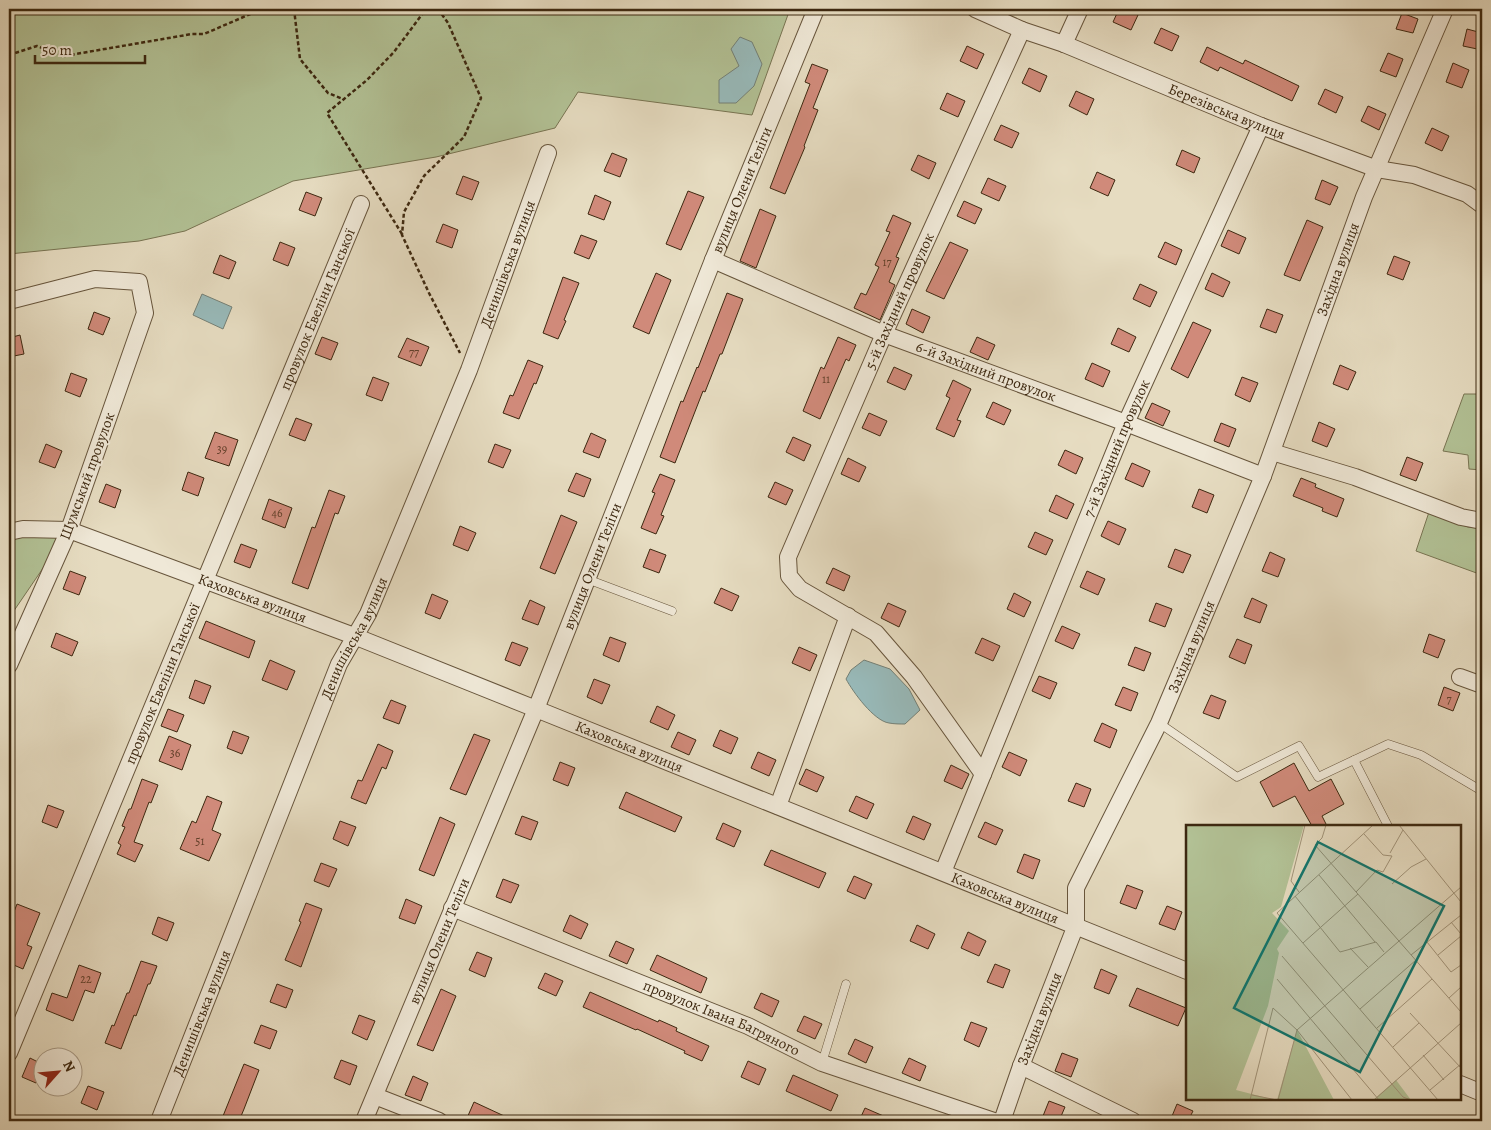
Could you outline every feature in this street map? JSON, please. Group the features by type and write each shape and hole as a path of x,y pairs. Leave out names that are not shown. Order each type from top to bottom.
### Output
{"street":[{"name":"вулиця Олени Теліги","path":"364,1121 536,709 713,260 816,9"},
{"name":"Березівська вулиця","path":"975,9 1022,30 1064,44 1261,126 1377,169 1414,175 1467,194 1482,205"},
{"path":"1064,44 1080,9"},
{"name":"Західна вулиця","path":"1002,1121 1021,1066 1076,925 1076,888 1159,722 1263,476 1364,197 1445,9"},
{"name":"5-й Західний провулок","path":"848,616 800,589 789,576 788,557 884,334 1022,30"},
{"name":"7-й Західний провулок","path":"942,872 1126,423 1261,126"},
{"name":"Денишівська вулиця","path":"159,1121 339,664 368,614 469,370 548,153"},
{"name":"провулок Евеліни Ганської","path":"9,1053 204,580 362,204"},
{"name":"6-й Західний провулок","path":"713,260 884,334 1126,423 1263,476"},
{"name":"Шумський провулок","path":"9,301 95,279 139,282 145,313 69,530 9,665"},
{"path":"1272,452 1355,478 1461,517 1482,521"},
{"name":"Каховська вулиця","path":"9,532 23,529 69,530 204,580 354,636 1186,971"},
{"path":"778,806 848,616 876,633 914,677 983,774"},
{"path":"1460,677 1482,685"},
{"name":"провулок Івана Багряного","path":"452,908 748,1026 822,1063 994,1121"},
{"path":"1021,1066 1133,1121"},
{"path":"1461,1084 1482,1093"},
{"path":"375,1096 439,1121"}],"lane":[{"path":"587,579 672,611"},
{"path":"1159,722 1237,777 1299,746 1318,777 1388,744 1422,755 1482,791"},
{"path":"1354,760 1387,825"},
{"path":"822,1063 846,984"}],"path":[{"path":"9,55 36,46 64,56 192,34 204,34 262,9"},
{"path":"294,9 300,58 328,93 344,99"},
{"path":"426,9 394,52 367,80 327,113 402,235 429,293 469,370"},
{"path":"402,235 404,212 424,176 464,136 481,98 448,23 438,9"}],"green space":[{"path":"9,9 790,9 752,115 578,92 555,128 436,157 293,181 185,231 139,241 9,254"},
{"path":"1464,394 1482,394 1482,470 1469,469 1468,455 1443,451"},
{"path":"1429,512 1468,527 1482,528 1482,575 1416,551"},
{"path":"69,530 9,618 9,532"}],"water":[{"path":"740,37 752,42 762,64 754,86 736,103 719,103 719,80 739,66 731,49"},
{"path":"202,294 232,307 223,329 193,315"},
{"path":"864,660 890,669 909,689 920,710 905,724 889,723 877,717 864,705 849,685 846,679 851,670"}],"building":[{"path":"1119,9 1124,9 1138,15 1131,30 1113,22"},
{"path":"1402,13 1418,19 1413,33 1396,29"},
{"path":"1161,28 1179,36 1172,51 1154,43"},
{"path":"1467,29 1482,33 1482,50 1463,46"},
{"path":"967,46 984,54 977,69 960,61"},
{"path":"1207,47 1243,64 1245,60 1299,86 1292,101 1220,67 1218,71 1200,62"},
{"path":"1388,53 1403,59 1396,77 1380,71"},
{"path":"1453,63 1469,70 1462,88 1446,82"},
{"path":"812,64 828,70 813,108 818,110 785,194 770,188 810,84 805,82"},
{"path":"1029,68 1047,76 1040,92 1022,83"},
{"path":"1325,89 1343,97 1336,113 1318,104"},
{"path":"1076,91 1094,99 1087,115 1069,106"},
{"path":"947,93 965,101 958,117 940,109"},
{"path":"1368,106 1386,114 1379,130 1361,121"},
{"path":"1001,125 1019,133 1012,148 994,140"},
{"path":"1432,128 1449,136 1442,151 1425,143"},
{"path":"1182,150 1200,158 1194,173 1176,165"},
{"path":"612,153 627,159 620,177 604,171"},
{"path":"918,155 936,163 929,179 911,170"},
{"path":"1097,172 1115,180 1108,196 1090,188"},
{"path":"463,176 479,182 472,200 456,194"},
{"path":"988,178 1006,186 999,201 981,193"},
{"path":"1322,180 1338,187 1330,205 1315,199"},
{"path":"688,191 704,197 681,250 666,244"},
{"path":"306,192 322,198 315,216 299,210"},
{"path":"595,195 611,202 604,220 588,214"},
{"path":"964,201 982,209 975,224 957,216"},
{"path":"760,209 776,216 756,268 740,261"},
{"path":"893,215 911,223 896,257 899,258 889,282 895,285 880,320 854,308 861,293 866,295 879,267 875,265 890,232 886,231"},
{"path":"1307,220 1323,227 1300,281 1284,275"},
{"path":"443,224 458,230 452,248 436,242"},
{"path":"1228,230 1246,238 1239,254 1221,246"},
{"path":"581,235 597,241 589,259 574,253"},
{"path":"280,242 295,248 288,266 273,260"},
{"path":"950,242 968,250 944,299 926,291"},
{"path":"1165,242 1182,250 1176,265 1158,257"},
{"path":"220,255 236,262 229,279 213,273"},
{"path":"1394,256 1410,262 1403,280 1387,274"},
{"path":"656,273 671,280 649,334 633,327"},
{"path":"1212,273 1230,282 1223,297 1205,289"},
{"path":"563,277 579,283 558,339 543,333"},
{"path":"1140,284 1157,292 1150,307 1133,299"},
{"path":"727,293 743,299 722,354 720,354 705,392 703,391 675,463 660,457 681,401 683,402 698,368"},
{"path":"912,309 930,317 923,333 906,324"},
{"path":"1267,309 1283,315 1276,333 1260,327"},
{"path":"94,312 110,318 103,335 88,329"},
{"path":"1193,322 1211,330 1188,378 1171,369"},
{"path":"1118,328 1136,337 1129,352 1111,344"},
{"path":"20,335 24,354 9,357 9,338"},
{"path":"322,337 338,343 331,360 315,354"},
{"path":"838,337 856,345 849,361 846,359 820,419 803,411 821,367 824,369"},
{"path":"977,337 995,345 988,360 970,352"},
{"path":"407,338 429,347 421,366 398,357"},
{"path":"528,360 543,366 519,419 503,413 510,395 513,396"},
{"path":"1092,363 1110,371 1103,387 1085,379"},
{"path":"1340,365 1356,372 1348,390 1333,384"},
{"path":"894,367 912,375 905,390 887,382"},
{"path":"71,373 87,379 80,397 65,391"},
{"path":"373,377 389,383 382,401 366,395"},
{"path":"1242,377 1258,383 1250,402 1235,395"},
{"path":"953,380 971,389 957,420 961,421 954,437 936,429 950,398 946,396"},
{"path":"993,402 1011,410 1004,425 986,417"},
{"path":"1152,403 1170,411 1163,426 1145,418"},
{"path":"869,413 887,421 880,436 862,428"},
{"path":"296,418 312,424 305,441 289,435"},
{"path":"1319,422 1335,429 1327,447 1312,441"},
{"path":"1221,423 1236,429 1229,447 1214,441"},
{"path":"215,432 238,440 229,466 205,458"},
{"path":"591,433 606,440 599,458 583,452"},
{"path":"793,437 811,445 804,461 786,452"},
{"path":"46,444 62,451 55,468 39,462"},
{"path":"495,444 511,450 503,468 488,462"},
{"path":"1065,450 1083,458 1076,474 1058,465"},
{"path":"1407,457 1423,463 1416,481 1400,475"},
{"path":"848,458 866,467 859,482 841,474"},
{"path":"1132,463 1150,471 1143,487 1125,479"},
{"path":"188,472 204,478 198,496 182,490"},
{"path":"576,473 591,479 584,497 568,491"},
{"path":"660,474 675,480 661,515 664,516 656,534 641,528 655,493 652,492"},
{"path":"1301,478 1316,484 1315,487 1344,499 1337,517 1322,511 1323,508 1293,496"},
{"path":"775,482 793,490 786,505 768,497"},
{"path":"106,484 121,490 115,508 99,502"},
{"path":"1199,489 1214,495 1207,513 1192,507"},
{"path":"329,490 345,496 338,514 335,513 308,589 292,583 312,527 315,528"},
{"path":"1056,495 1074,504 1067,519 1049,511"},
{"path":"269,499 292,508 285,528 262,519"},
{"path":"561,515 577,522 555,574 540,568"},
{"path":"1108,521 1126,529 1119,545 1101,536"},
{"path":"460,526 476,533 468,551 453,545"},
{"path":"1035,532 1053,540 1046,555 1028,547"},
{"path":"241,544 257,550 250,568 234,562"},
{"path":"650,549 666,555 659,573 643,567"},
{"path":"1175,549 1191,555 1183,573 1168,567"},
{"path":"1270,552 1285,559 1278,577 1262,571"},
{"path":"833,568 850,576 844,591 826,583"},
{"path":"70,571 86,577 79,595 63,589"},
{"path":"1087,571 1105,579 1098,595 1080,587"},
{"path":"721,588 739,596 732,611 714,603"},
{"path":"1014,593 1031,602 1024,617 1007,609"},
{"path":"432,594 448,601 440,619 425,613"},
{"path":"1252,598 1267,605 1260,623 1244,617"},
{"path":"530,600 545,607 538,625 522,619"},
{"path":"888,603 906,611 899,627 881,618"},
{"path":"1156,603 1172,609 1165,627 1149,621"},
{"path":"206,621 255,641 249,658 199,638"},
{"path":"1062,626 1080,634 1073,649 1055,641"},
{"path":"56,633 78,642 72,656 51,647"},
{"path":"1429,634 1445,640 1438,658 1423,652"},
{"path":"610,637 626,643 619,662 603,655"},
{"path":"982,638 1000,646 993,661 975,653"},
{"path":"1237,639 1252,645 1245,664 1229,657"},
{"path":"512,642 528,648 520,666 505,660"},
{"path":"799,647 817,655 810,671 792,663"},
{"path":"1135,647 1151,653 1144,671 1128,665"},
{"path":"270,660 295,671 287,690 262,680"},
{"path":"1039,676 1057,683 1050,699 1032,691"},
{"path":"594,679 610,685 602,704 587,697"},
{"path":"195,680 211,686 204,704 189,698"},
{"path":"1123,687 1138,693 1131,711 1115,705"},
{"path":"1444,687 1460,693 1453,711 1438,705"},
{"path":"1211,695 1226,701 1219,719 1203,713"},
{"path":"391,700 406,706 399,724 383,718"},
{"path":"657,706 675,715 668,730 650,722"},
{"path":"168,709 184,715 177,732 161,726"},
{"path":"1102,723 1117,730 1110,748 1094,741"},
{"path":"720,730 738,738 731,754 713,746"},
{"path":"233,731 249,737 242,754 227,748"},
{"path":"678,732 696,740 689,755 671,747"},
{"path":"474,734 490,740 466,795 450,789"},
{"path":"169,736 191,745 182,770 159,761"},
{"path":"378,744 393,751 386,769 382,767 366,804 351,798 358,780 362,781"},
{"path":"758,752 776,760 769,776 751,768"},
{"path":"1009,752 1027,760 1020,776 1002,767"},
{"path":"560,762 575,768 568,786 553,780"},
{"path":"1294,763 1309,791 1331,779 1344,804 1322,816 1326,825 1311,825 1295,796 1273,807 1260,782"},
{"path":"951,765 969,774 962,789 944,781"},
{"path":"806,769 824,777 817,792 799,784"},
{"path":"142,779 158,785 151,803 149,802 134,842 143,845 135,862 117,854 121,845 118,843 125,827 122,826 129,809 131,809"},
{"path":"1076,783 1091,789 1084,807 1068,801"},
{"path":"626,792 682,817 675,832 619,808"},
{"path":"207,796 222,802 212,830 221,834 209,861 180,849 192,821 196,823"},
{"path":"856,796 874,804 867,819 849,811"},
{"path":"48,805 64,811 57,828 42,822"},
{"path":"522,816 538,822 531,840 515,834"},
{"path":"913,816 931,824 924,840 906,832"},
{"path":"440,817 455,824 434,876 419,870"},
{"path":"340,821 356,827 348,846 333,839"},
{"path":"985,822 1003,830 996,845 978,837"},
{"path":"723,823 741,831 734,847 716,839"},
{"path":"771,850 826,873 819,888 764,865"},
{"path":"1024,854 1040,860 1033,879 1017,872"},
{"path":"321,863 337,869 329,887 314,881"},
{"path":"854,876 872,884 865,899 847,891"},
{"path":"503,879 519,885 511,903 496,897"},
{"path":"1127,885 1143,891 1136,909 1120,903"},
{"path":"406,899 422,906 415,924 399,918"},
{"path":"306,903 322,909 301,967 285,960 301,922 299,921"},
{"path":"17,904 40,913 27,945 32,947 23,969 9,963 9,925"},
{"path":"1167,906 1182,912 1175,930 1159,924"},
{"path":"570,915 588,924 581,939 563,931"},
{"path":"158,917 174,923 167,941 152,934"},
{"path":"917,925 935,934 928,949 910,941"},
{"path":"968,932 986,941 979,956 961,948"},
{"path":"616,941 634,949 627,964 609,956"},
{"path":"477,952 492,958 485,977 469,970"},
{"path":"657,955 707,978 701,993 650,970"},
{"path":"141,961 157,966 136,1016 134,1015 121,1049 105,1043 127,993 129,993"},
{"path":"995,964 1010,970 1003,988 987,982"},
{"path":"79,965 101,973 94,993 85,990 73,1021 46,1010 52,993 67,998"},
{"path":"1101,969 1117,976 1109,994 1094,988"},
{"path":"545,973 563,981 556,996 538,988"},
{"path":"277,984 293,990 286,1008 270,1002"},
{"path":"1137,988 1186,1008 1178,1026 1129,1006"},
{"path":"441,989 456,996 433,1051 417,1045"},
{"path":"590,992 658,1022 659,1020 677,1028 676,1031 709,1046 702,1061 637,1029 583,1007"},
{"path":"761,993 779,1001 772,1017 754,1008"},
{"path":"359,1015 375,1021 367,1040 352,1033"},
{"path":"804,1016 822,1024 815,1039 797,1031"},
{"path":"971,1022 987,1028 979,1047 964,1040"},
{"path":"261,1025 277,1031 270,1049 254,1043"},
{"path":"855,1039 873,1047 866,1063 848,1054"},
{"path":"1062,1053 1078,1059 1071,1077 1055,1071"},
{"path":"30,1058 32,1059 32,1081 22,1077"},
{"path":"909,1058 926,1066 920,1081 902,1073"},
{"path":"341,1060 357,1066 350,1085 334,1078"},
{"path":"748,1061 766,1069 759,1085 741,1077"},
{"path":"244,1064 259,1070 244,1109 239,1121 221,1121"},
{"path":"793,1075 838,1095 831,1111 786,1091"},
{"path":"413,1076 428,1083 421,1101 405,1095"},
{"path":"88,1086 104,1092 97,1110 81,1103"},
{"path":"1049,1101 1065,1107 1059,1121 1041,1121"},
{"path":"474,1102 515,1121 475,1121 467,1118"},
{"path":"1177,1104 1193,1111 1188,1121 1170,1121"},
{"path":"865,1108 895,1121 859,1121"}]}
